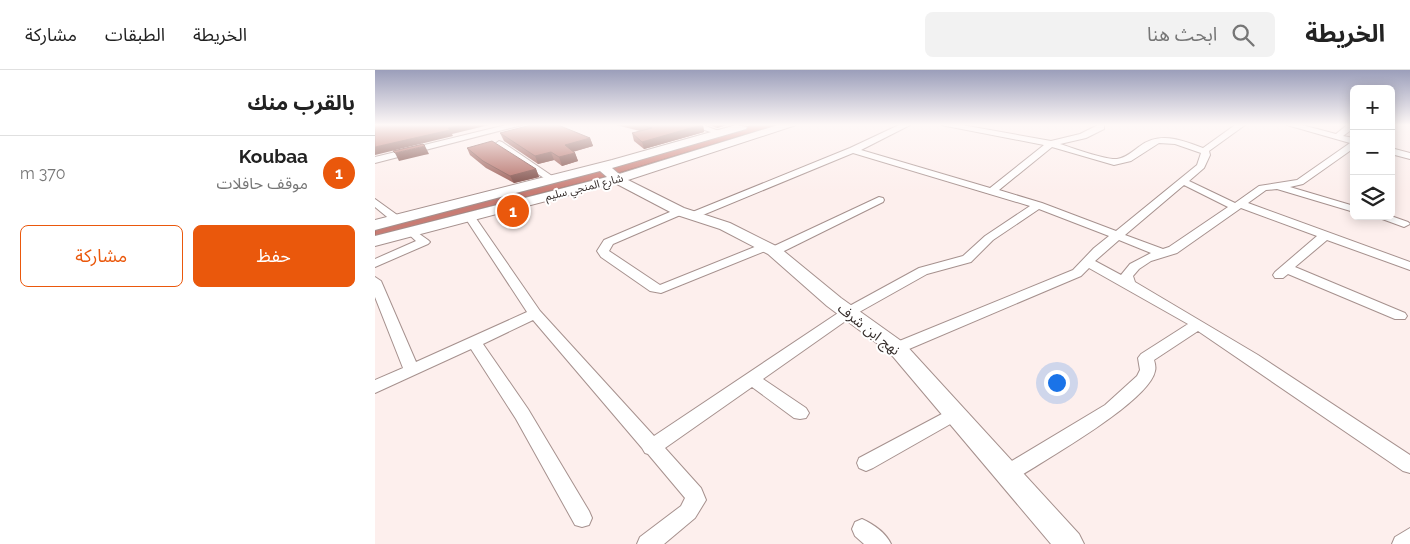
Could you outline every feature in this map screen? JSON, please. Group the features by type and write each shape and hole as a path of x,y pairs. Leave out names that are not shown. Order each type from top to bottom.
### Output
{"main road":[{"path":"375,225 553,180 610,173 681,147"},
{"name":"شارع المنجي سليم","path":"375,241 469,216 610,173 710,147"},
{"name":"نهج ابن شرف","path":"610,173 688,213 725,226 770,248 834,302 897,348 1069,544"}],"street":[{"path":"375,160 427,147"},
{"path":"504,147 553,180"},
{"path":"859,147 608,242 603,251 648,283 661,289 770,248 879,200"},
{"path":"992,191 1046,147"},
{"path":"1061,147 1114,162 1125,162 1147,147"},
{"path":"1191,147 1205,151"},
{"path":"897,348 1068,277 1085,268 1099,249 1120,235 1201,166 1206,155 1205,151 1209,147"},
{"path":"1129,283 1127,276 1129,271 1160,252 1173,250 1263,188 1300,182 1347,147"},
{"path":"853,150 1038,205 1160,252"},
{"path":"1395,152 1410,156"},
{"path":"1182,181 1238,206 1410,266"},
{"path":"1278,186 1350,208"},
{"path":"375,202 396,219"},
{"path":"651,448 849,312 923,272 967,259 989,238 1038,205"},
{"path":"469,216 535,314 651,448 694,494 696,500 688,512 659,540"},
{"path":"1392,220 1404,224"},
{"path":"375,263 424,242 411,231"},
{"path":"1325,235 1283,272 1400,316"},
{"path":"1089,263 1129,283 1197,325 1410,465"},
{"path":"375,281 412,371"},
{"path":"375,387 535,314"},
{"path":"1007,474 1111,410 1143,379 1148,370 1146,358 1197,325"},
{"path":"474,342 522,414 582,518"},
{"path":"752,379 800,413"},
{"path":"866,463 955,413"},
{"path":"862,528 880,544"},
{"path":"1403,544 1410,538"}],"shaded area":[{"path":"671,147 704,147 612,175 375,236 375,227"}],"building":[{"path":"410,147 420,147 395,153 393,151"},
{"path":"502,147 536,169 510,176 483,161 467,148"},
{"path":"521,147 568,147 575,153 559,157 551,152 535,156"}],"place":[{"name":"Koubaa","path":"513,211"}]}
